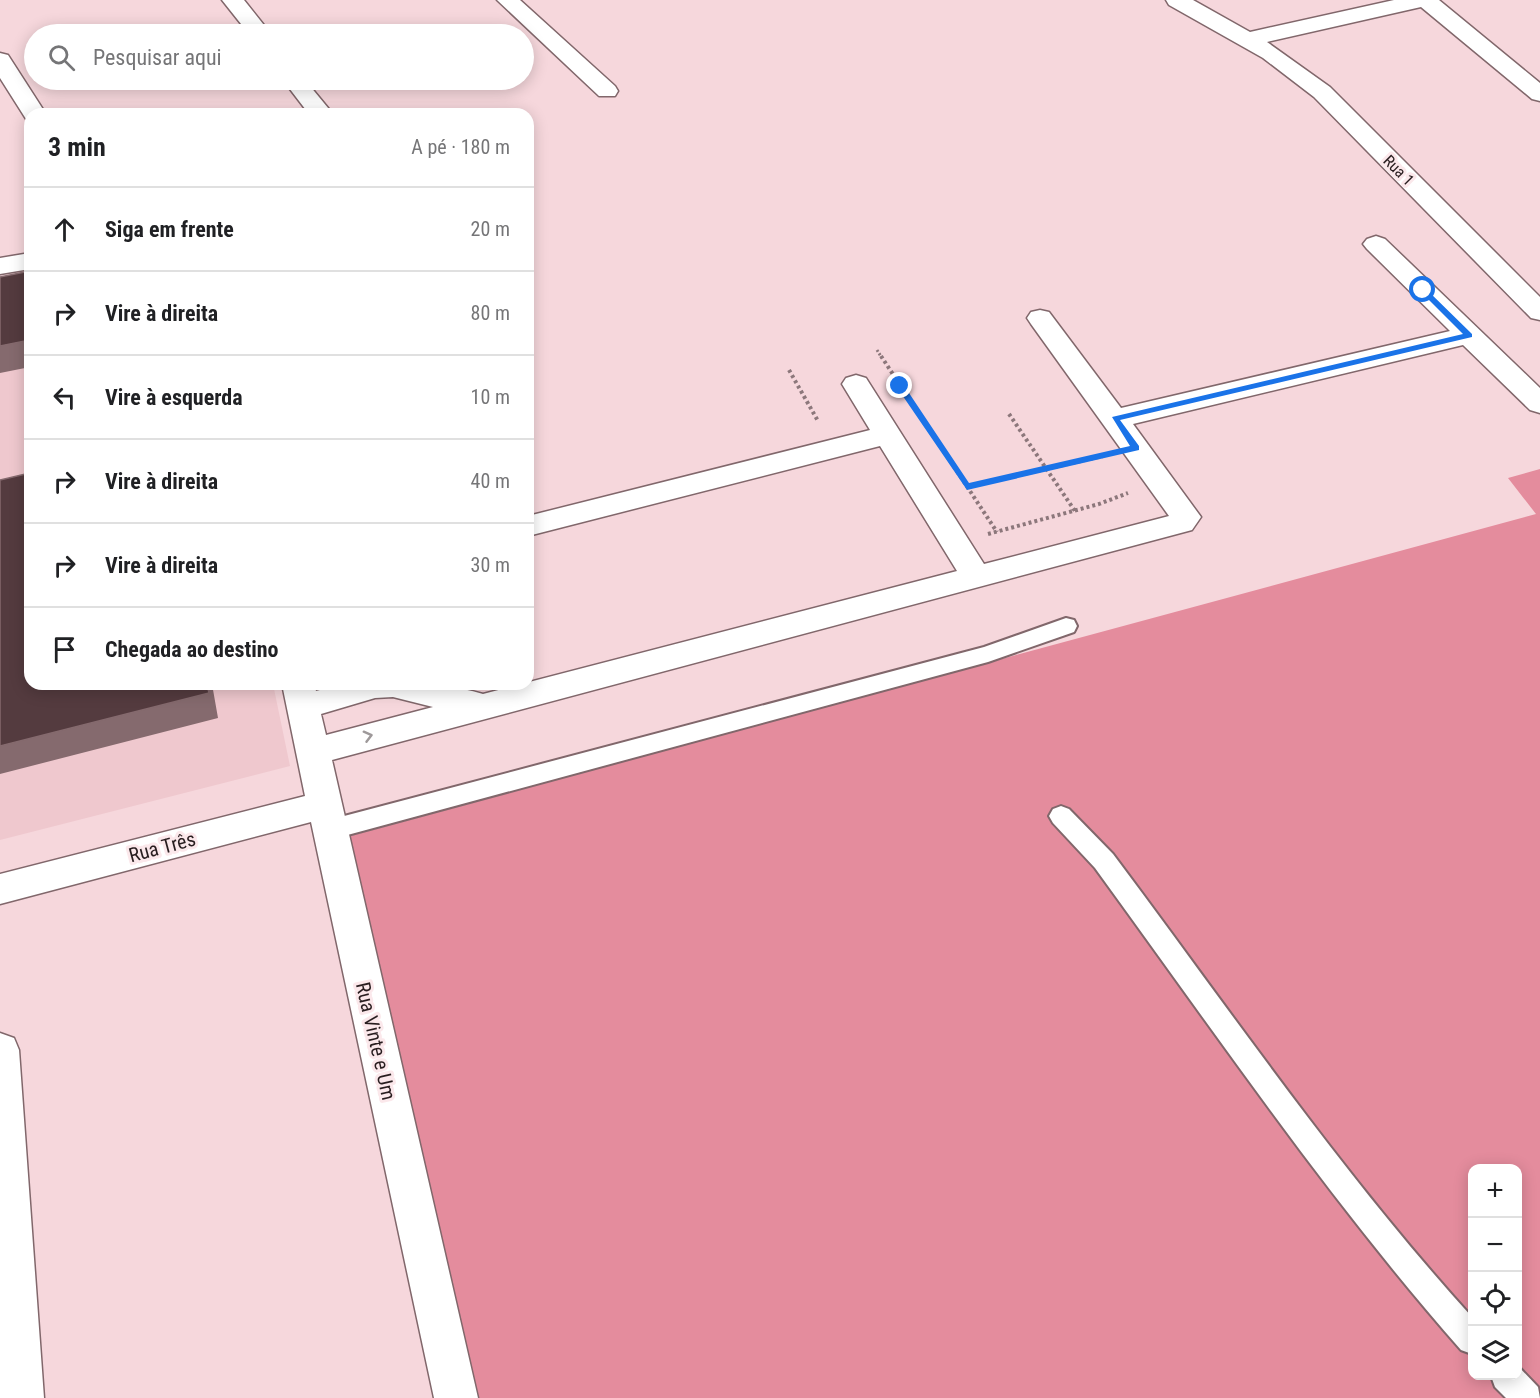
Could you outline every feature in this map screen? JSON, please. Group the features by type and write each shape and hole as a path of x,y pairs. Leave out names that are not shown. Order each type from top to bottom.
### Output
{"street":[{"path":"233,0 252,24"},
{"path":"508,0 607,91"},
{"name":"Rua 1","path":"1177,0 1249,39 1322,92 1540,312"},
{"path":"1249,39 1424,0 1540,94"},
{"path":"0,60 30,108"},
{"path":"302,90 316,108"},
{"path":"1376,244 1540,404"},
{"path":"0,266 24,262"},
{"path":"534,688 1181,523 1186,517 1040,318"},
{"path":"1114,419 1469,335"},
{"path":"856,384 976,577"},
{"path":"534,524 888,435"},
{"path":"300,696 345,690"},
{"path":"414,690 482,706"},
{"path":"311,752 482,706 527,690"},
{"name":"Rua Vinte e Um","path":"300,696 456,1398"},
{"name":"Rua Três","path":"0,889 326,818"},
{"path":"0,1050 22,1398"}],"lane":[{"path":"326,818 988,654 1066,626"},
{"path":"1061,816 1104,861 1410,1270 1468,1333"},
{"path":"1510,1380 1527,1398"}],"path":[{"path":"876,350 997,532"},
{"path":"789,369 818,422"},
{"path":"1009,414 1075,511"},
{"path":"967,487 1136,448"},
{"path":"955,543 1075,511 1134,491"}],"shaded area":[{"path":"24,278 24,690 274,690 290,766 0,840 0,283"},
{"path":"1540,469 1540,1398 456,1398 331,841 1536,514 1508,478"}],"building":[{"path":"24,272 24,341 0,346 0,277"},
{"path":"24,474 24,690 208,690 209,693 0,746 0,480"}],"route":[{"path":"900,386 967,487 1136,448 1114,419 1469,335 1423,290"}]}
